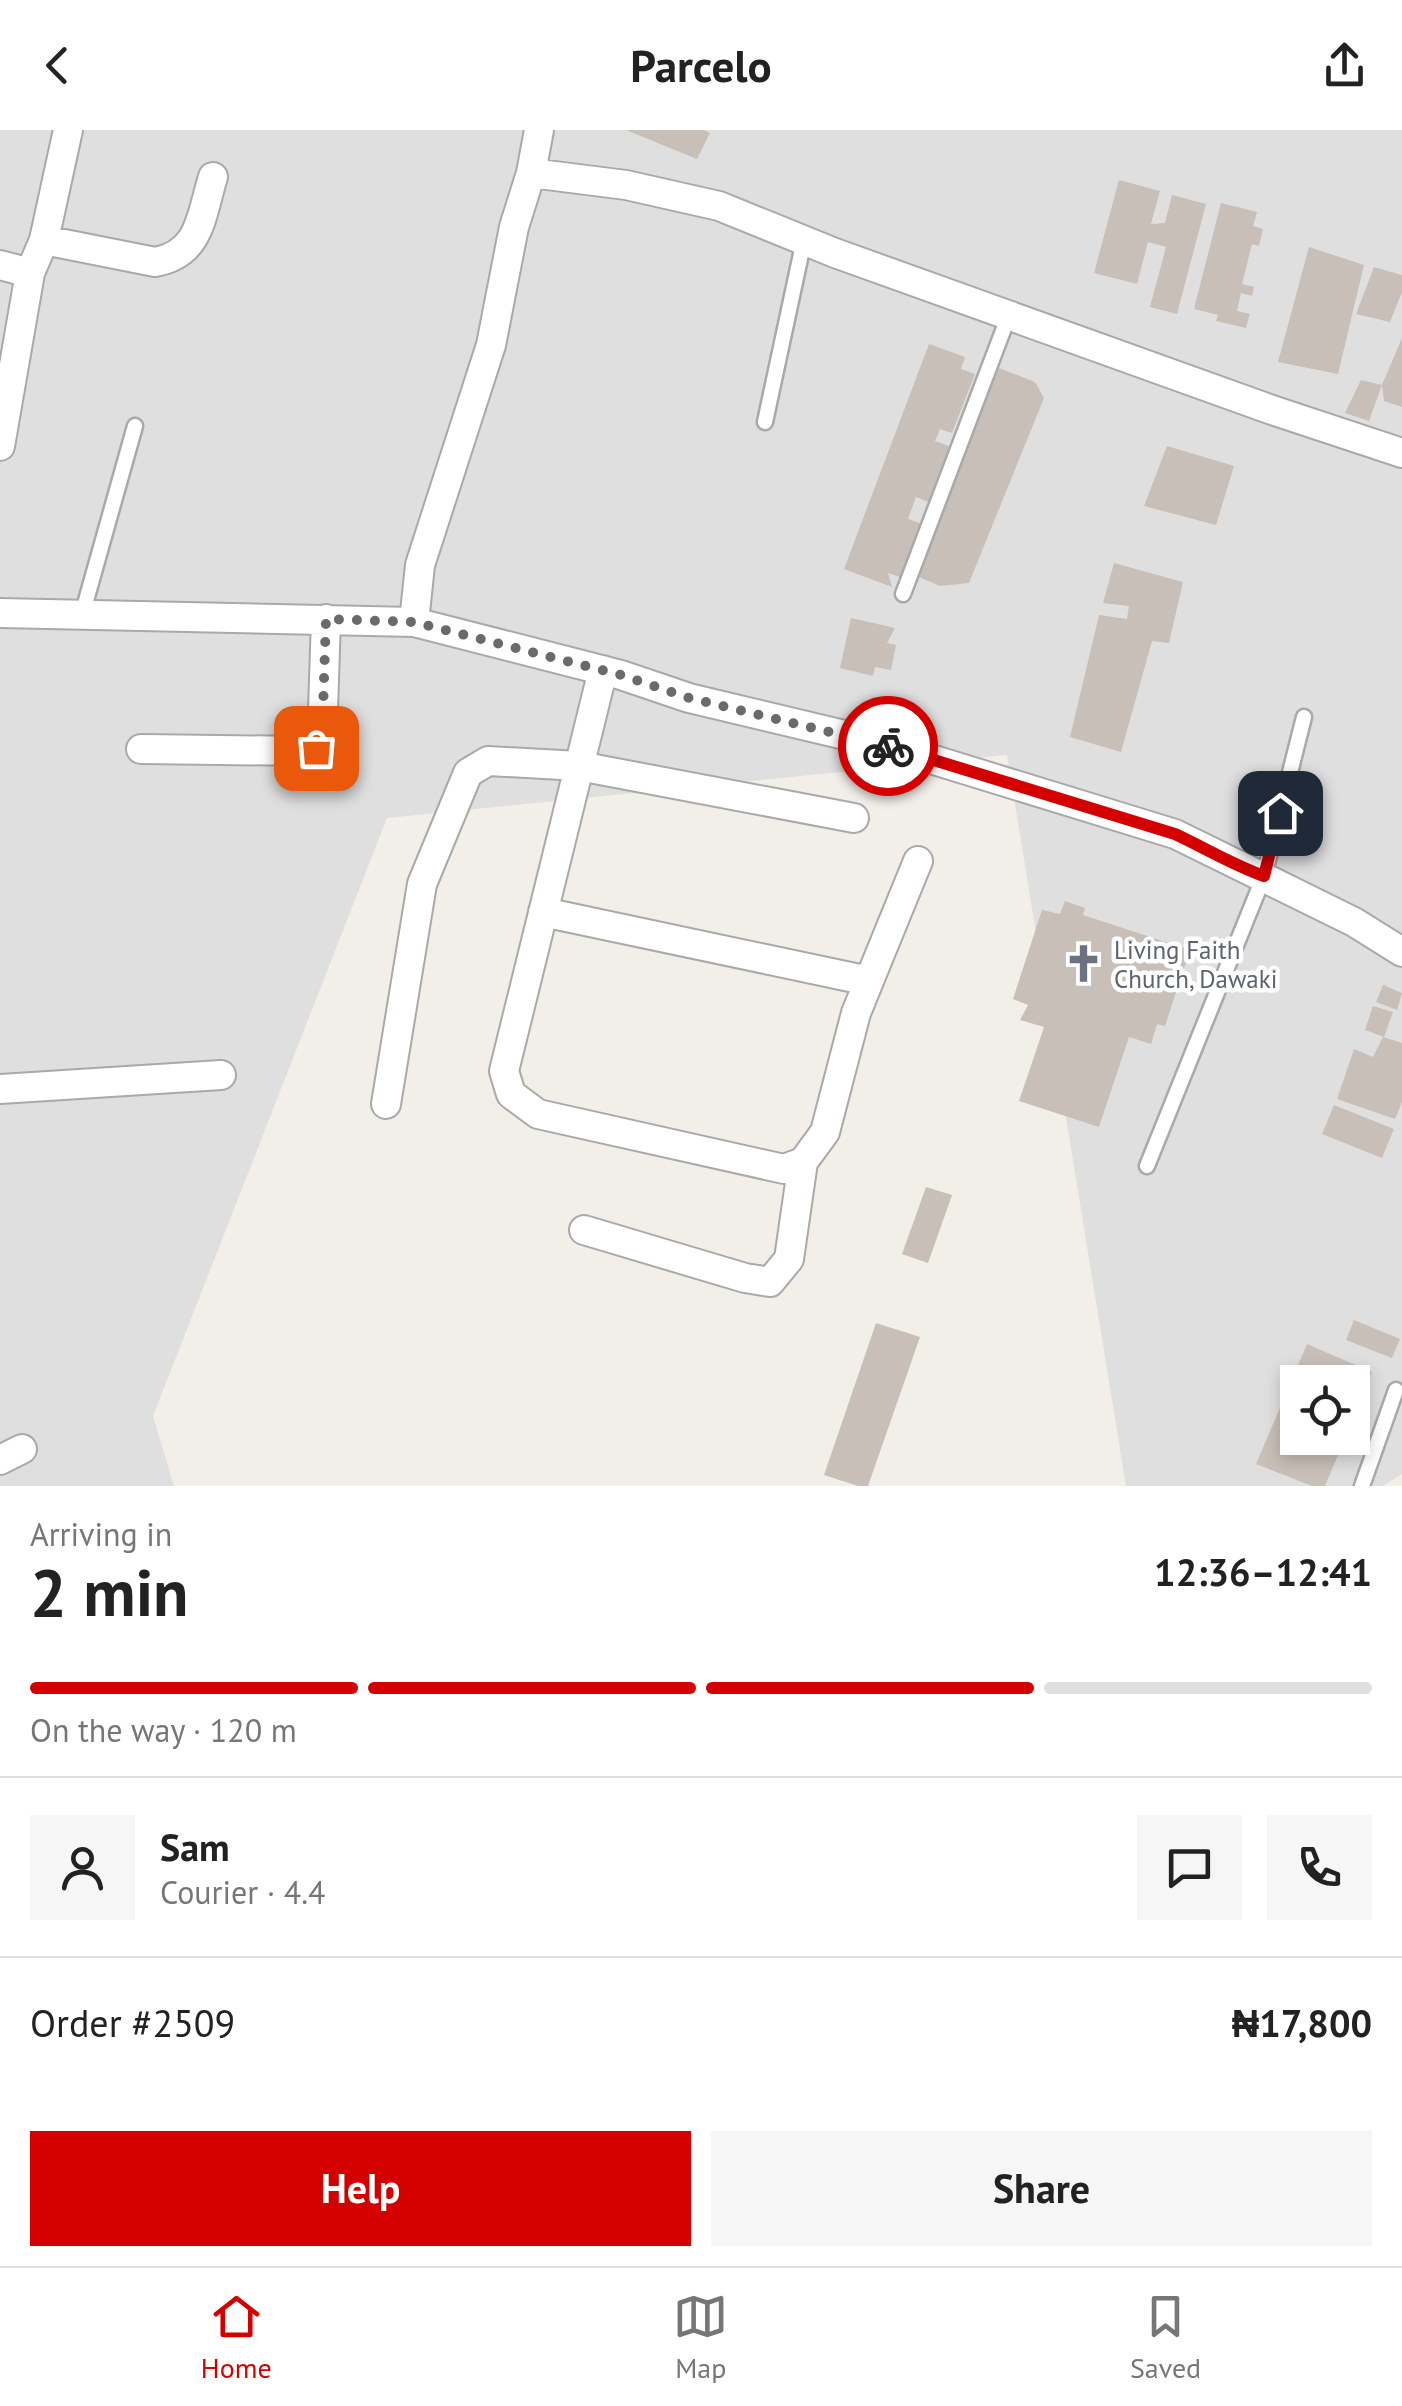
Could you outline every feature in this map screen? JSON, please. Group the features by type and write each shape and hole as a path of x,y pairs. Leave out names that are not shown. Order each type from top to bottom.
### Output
{"street":[{"path":"0,446 30,274 44,240 68,130"},
{"path":"414,622 420,565 491,345 514,227 539,130"},
{"path":"531,173 626,186 720,206 1010,316 1402,452"},
{"path":"44,240 155,262 172,259 184,253 194,238 213,177"},
{"path":"0,265 30,274"},
{"path":"0,613 414,622 603,670 689,698 882,744 1175,834 1354,922 1402,952"},
{"path":"142,749 316,748 322,740 326,619"},
{"path":"603,670 504,1072 511,1094 538,1114 784,1169 803,1162"},
{"path":"386,1104 422,884 468,773 488,760 579,766 854,818"},
{"path":"584,1230 770,1282 789,1259 803,1162 825,1132 856,1013 918,860"},
{"path":"543,912 868,982"},
{"path":"0,1088 221,1074"}],"lane":[{"path":"765,422 804,240"},
{"path":"903,594 1010,316"},
{"path":"82,614 136,426"},
{"path":"1147,1166 1264,876 1304,717"},
{"path":"1362,1486 1396,1390"}],"shaded area":[{"path":"0,130 1402,130 1402,1474 1383,1486 1126,1486 1007,755 387,818 153,1416 174,1486 0,1486"}],"building":[{"path":"626,130 704,130 710,133 697,159"},
{"path":"1119,180 1160,191 1151,224 1165,223 1172,195 1206,204 1177,314 1150,307 1166,247 1148,242 1137,284 1094,273"},
{"path":"1221,203 1257,212 1253,226 1263,229 1259,246 1252,244 1242,284 1254,287 1252,296 1241,293 1237,311 1250,314 1246,328 1216,321 1218,315 1194,309"},
{"path":"1309,247 1364,265 1338,374 1278,362"},
{"path":"1374,267 1402,275 1402,292 1390,322 1356,314"},
{"path":"1402,338 1402,407 1384,401 1382,385"},
{"path":"929,344 965,357 961,369 975,374 952,433 940,429 935,441 949,446 928,502 916,497 908,519 920,523 900,577 888,573 892,587 844,569"},
{"path":"999,368 1035,382 1044,398 969,583 940,586 914,575"},
{"path":"1361,380 1382,385 1369,421 1345,413"},
{"path":"1167,446 1234,466 1216,525 1144,506"},
{"path":"1114,563 1183,582 1169,643 1152,641 1121,752 1070,737 1099,615 1127,619 1129,606 1103,603"},
{"path":"851,618 895,628 887,643 896,645 891,670 875,667 873,676 840,668"},
{"path":"1065,901 1085,908 1083,915 1190,950 1165,1026 1157,1024 1151,1044 1129,1037 1099,1127 1019,1101 1044,1027 1020,1020 1028,1005 1013,999 1042,910 1060,914"},
{"path":"1383,985 1402,993 1397,1010 1376,1002"},
{"path":"1373,1006 1393,1012 1384,1037 1365,1030"},
{"path":"1383,1037 1402,1043 1402,1102 1395,1119 1337,1099 1354,1049 1373,1057"},
{"path":"1334,1105 1394,1129 1382,1158 1322,1134"},
{"path":"926,1187 952,1195 928,1263 902,1254"},
{"path":"1354,1320 1400,1339 1392,1358 1346,1340"},
{"path":"876,1323 920,1337 868,1486 858,1486 824,1475"},
{"path":"1307,1344 1356,1365 1298,1365"},
{"path":"1280,1408 1280,1455 1338,1455 1325,1486 1312,1486 1256,1464"}],"way so far":[{"path":"316,748 322,740 326,619 414,622 621,675 689,698 888,746"}],"place":[{"name":"Living Faith Church, Dawaki","path":"1084,964"}],"route":[{"path":"888,746 1175,834 1231,864 1264,876 1280,813"}]}
